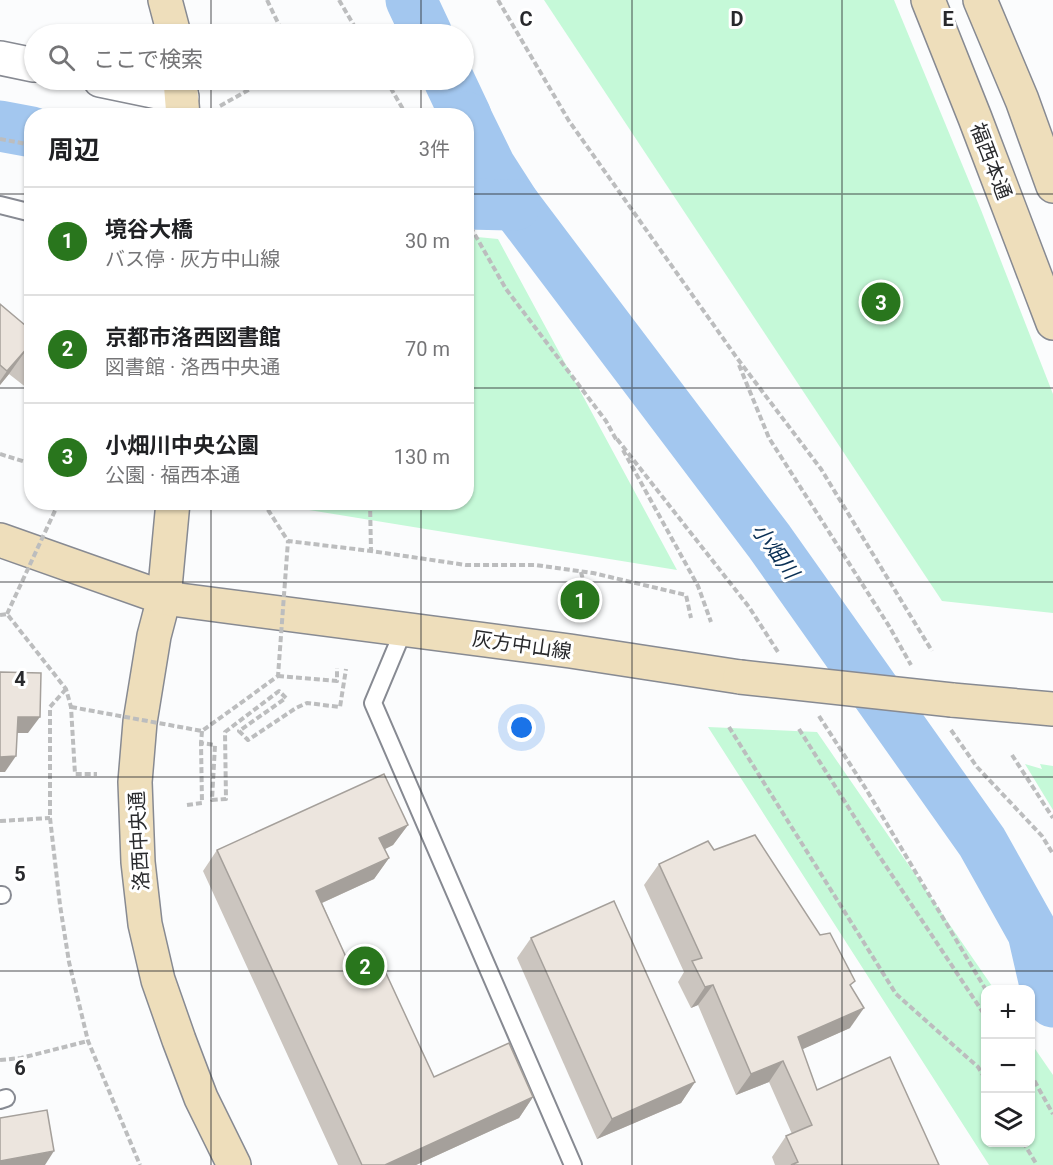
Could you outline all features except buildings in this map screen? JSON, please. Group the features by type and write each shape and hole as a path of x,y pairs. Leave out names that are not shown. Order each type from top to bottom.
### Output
{"main road":[{"path":"165,0 171,24"},
{"name":"福西本通","path":"928,0 1053,323"},
{"path":"980,0 1022,100 1053,186"},
{"name":"洛西中央通","path":"172,510 164,598 154,636 142,711 135,782 138,862 145,924 159,980 201,1098 234,1165"},
{"name":"灰方中山線","path":"0,540 164,598 570,651 740,676 951,715 1053,709"}],"street":[{"path":"0,57 24,63"},
{"path":"148,90 182,97"}],"lane":[{"path":"0,205 24,211"},
{"path":"404,629 373,703 573,1165"}],"path":[{"path":"267,0 279,24"},
{"path":"339,0 353,24"},
{"path":"498,0 569,121 736,358 820,469 932,651"},
{"path":"220,106 248,90"},
{"path":"392,90 402,108"},
{"path":"0,139 24,144"},
{"path":"474,233 506,290 606,421 698,586 711,622"},
{"path":"736,358 769,438 889,626 915,673"},
{"path":"0,454 24,462"},
{"path":"7,614 55,510"},
{"path":"268,510 288,541 278,676"},
{"path":"370,510 371,551"},
{"path":"288,541 465,565 536,565 593,573 686,595 691,618"},
{"path":"580,572 587,597"},
{"path":"0,615 7,614"},
{"path":"7,614 66,689 71,707 75,774 97,774"},
{"path":"71,707 202,731 278,676 337,681 337,668"},
{"path":"201,743 215,745 212,800 226,799 225,732 279,691 286,698 239,731 248,740 307,703 340,707 346,669"},
{"path":"66,689 50,707 50,818 60,905 88,1041 140,1165"},
{"path":"951,715 977,767 1042,836 1053,854"},
{"path":"729,727 896,993 981,1072"},
{"path":"799,729 880,858 981,1010"},
{"path":"187,805 202,802 202,731"},
{"path":"1012,755 1053,818"},
{"path":"0,821 50,818"},
{"path":"0,1060 21,1058 88,1041"},
{"path":"1035,1082 1053,1114"},
{"path":"1026,1147 1037,1165"}],"green space":[{"path":"544,0 894,0 981,210 1053,394 1053,613 942,601"},
{"path":"474,237 498,239 677,570 309,510 474,510"},
{"path":"708,727 817,732 991,985 981,985 981,1147 1035,1147 1035,1049 1053,1075 1053,1165 989,1165"},
{"path":"1025,764 1042,769 1040,764 1053,766 1053,810"}],"waterway":[{"name":"小畑川","path":"411,0 422,24"},
{"name":"小畑川","path":"454,90 462,108"},
{"path":"0,126 24,130"},
{"name":"小畑川","path":"474,133 490,166 515,205 769,541 982,842 1033,933 1047,994 1053,1002"},
{"path":"474,204 515,205"}],"place":[{"name":"小畑川中央公園","path":"881,302"},
{"name":"境谷大橋","path":"580,600"},
{"name":"京都市洛西図書館","path":"365,966"}]}
